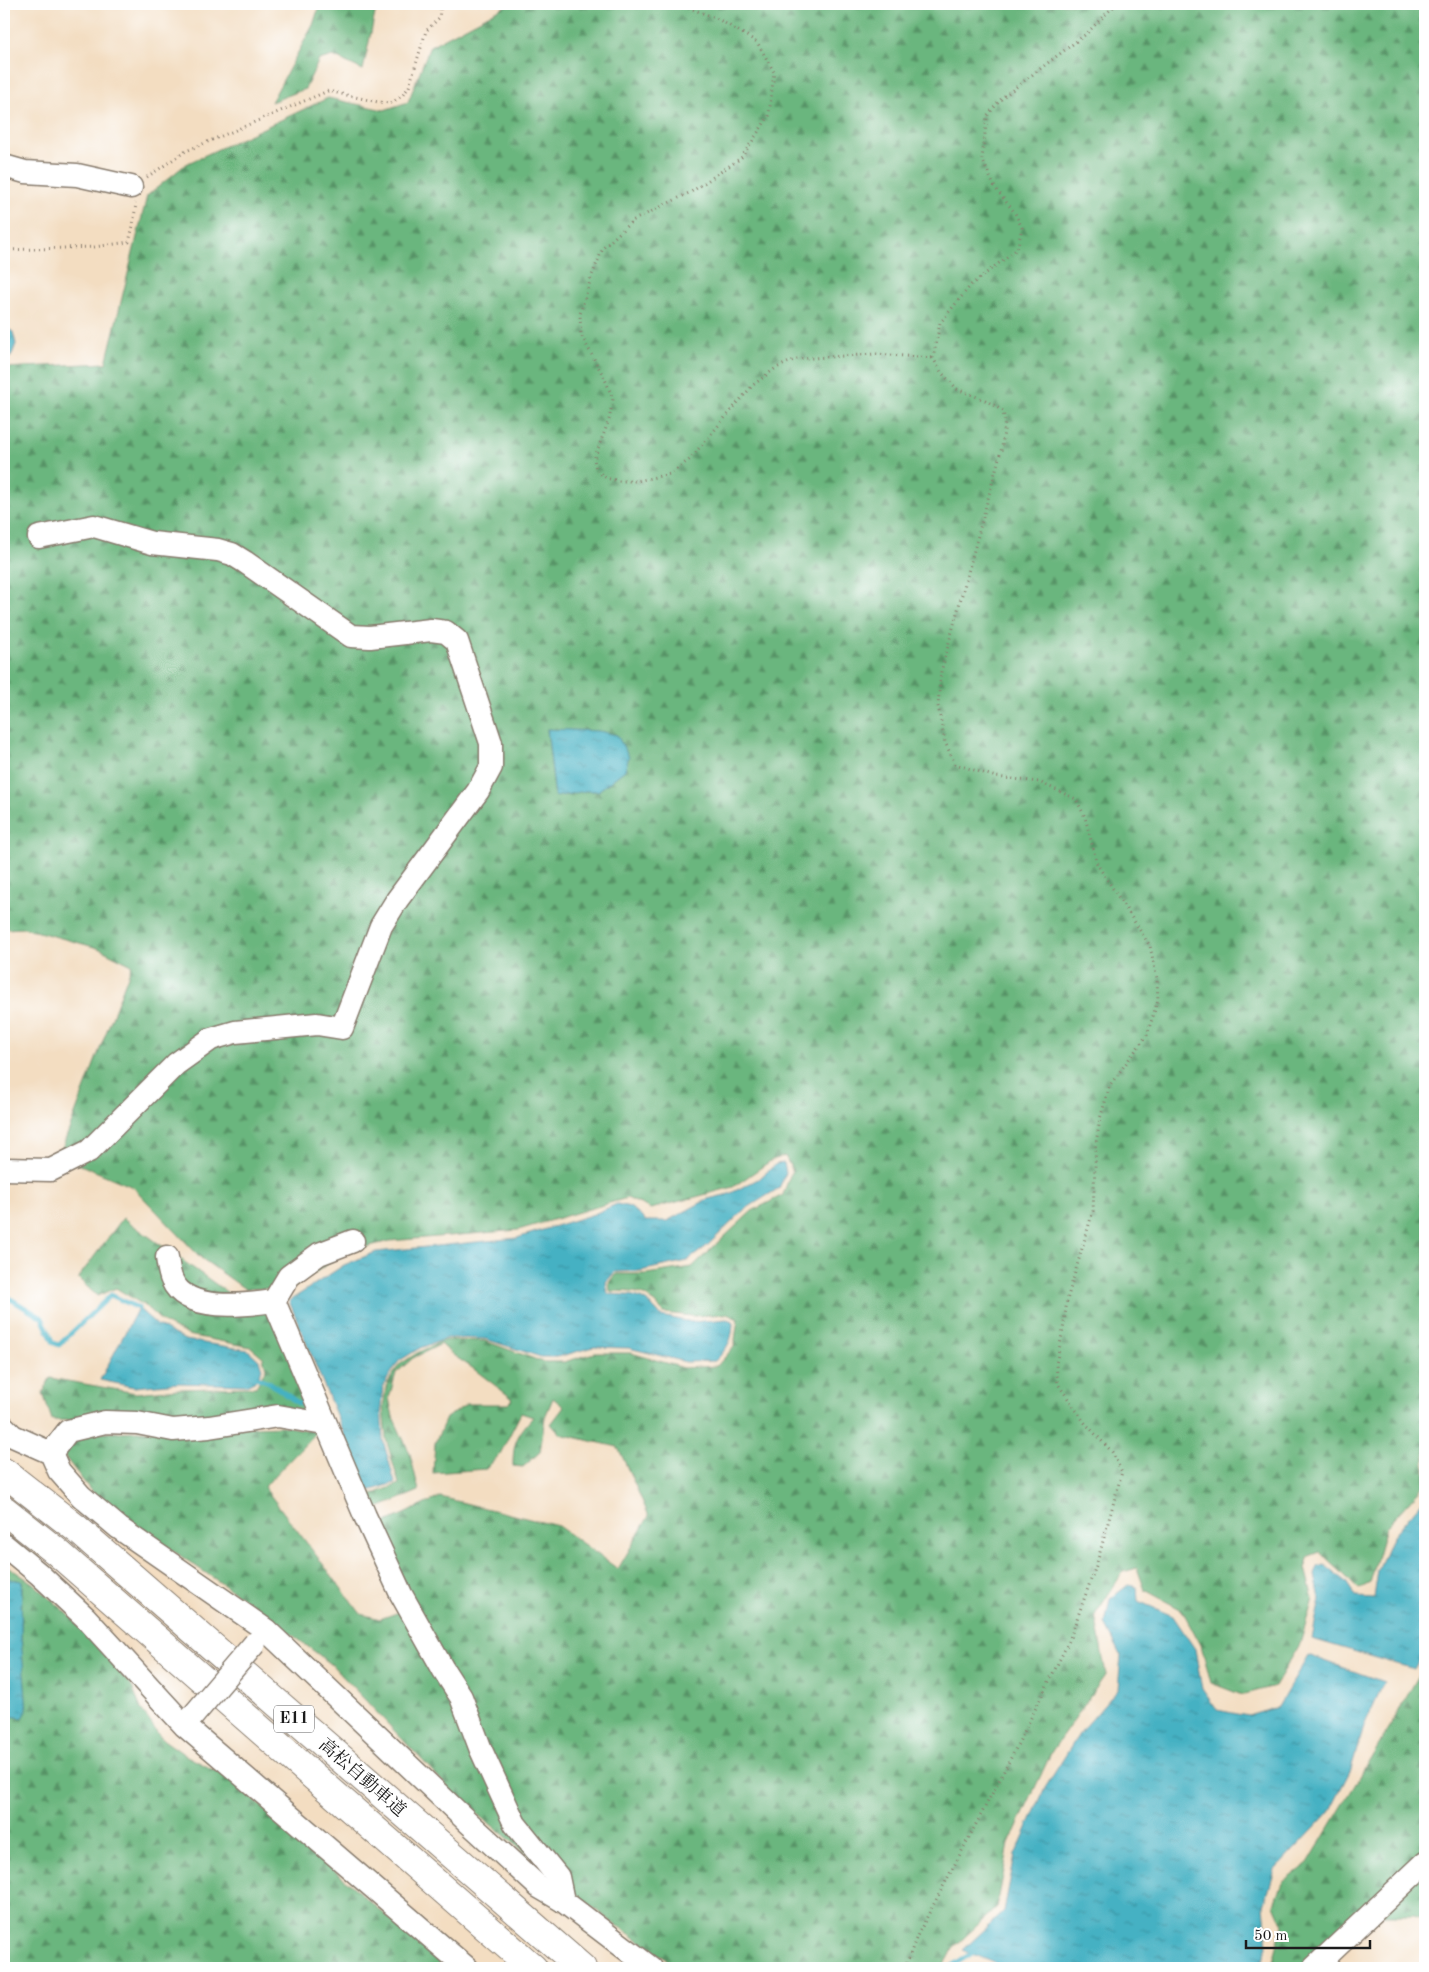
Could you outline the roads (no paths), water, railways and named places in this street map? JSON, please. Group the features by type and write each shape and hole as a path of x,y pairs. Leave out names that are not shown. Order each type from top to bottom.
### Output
{"highway":[{"name":"高松自動車道","path":"4,1472 77,1530 582,1968"},
{"name":"高松自動車道","path":"4,1510 57,1552 533,1968"}],"street":[{"path":"4,166 25,172 77,175 131,187"},
{"path":"4,1169 51,1170 89,1151 176,1064 211,1040 235,1032 317,1024 342,1028 381,926 397,900 478,791 491,767 491,743 464,660 457,641 446,632 432,630 370,637 351,636 245,562 232,554 218,550 152,543 94,526 40,538"},
{"path":"274,1301 289,1276 319,1254 353,1240"},
{"path":"166,1258 172,1282 187,1297 212,1304 237,1306 274,1301"},
{"path":"274,1301 364,1516 401,1594 461,1697 480,1750 515,1824 558,1877 563,1901"},
{"path":"51,1453 68,1431 105,1422 137,1423 173,1430 209,1427 320,1410"},
{"path":"4,1427 13,1436 51,1453 59,1471 87,1502 261,1636 540,1887 563,1901 651,1968"},
{"path":"4,1544 85,1617 188,1721 324,1848 378,1891 466,1968"},
{"path":"188,1721 261,1636"},
{"path":"1314,1968 1425,1863"}],"water":[{"path":"4,326 13,332 16,344 11,357 4,357"},
{"path":"547,729 599,731 617,735 629,757 625,770 598,791 585,791 555,797"},
{"path":"784,1163 786,1173 779,1188 744,1210 707,1246 687,1261 640,1271 615,1272 606,1282 608,1294 643,1299 661,1316 692,1322 727,1319 733,1321 729,1343 715,1361 686,1362 629,1348 594,1347 557,1357 541,1357 485,1339 448,1338 420,1348 399,1361 383,1386 381,1405 383,1440 395,1483 365,1492 342,1443 344,1434 289,1301 344,1265 376,1252 517,1238 594,1214 617,1204 630,1207 646,1221 667,1221 708,1199 729,1194 760,1178 776,1164"},
{"path":"138,1308 157,1325 185,1340 248,1350 259,1360 262,1369 256,1380 246,1385 178,1383 134,1387 100,1380"},
{"path":"1425,1498 1425,1649 1414,1669 1312,1639 1320,1599 1315,1575 1318,1567 1325,1565 1346,1582 1356,1597 1374,1598 1378,1570 1393,1535"},
{"path":"4,1578 22,1581 21,1637 27,1711 23,1718 9,1716 4,1711"},
{"path":"1128,1585 1137,1587 1138,1601 1173,1616 1195,1649 1202,1689 1217,1710 1248,1716 1278,1707 1308,1655 1384,1682 1364,1726 1351,1769 1328,1814 1275,1870 1264,1906 1268,1946 1259,1968 1007,1968 963,1950 1004,1911 1015,1855 1045,1788 1079,1734 1118,1689 1121,1655 1105,1624 1110,1599"}],"waterway":[{"path":"4,1295 42,1318 54,1343 59,1345 111,1295 138,1308"},
{"path":"252,1376 269,1382 298,1403 312,1405"},
{"path":"951,1968 977,1950"}]}
